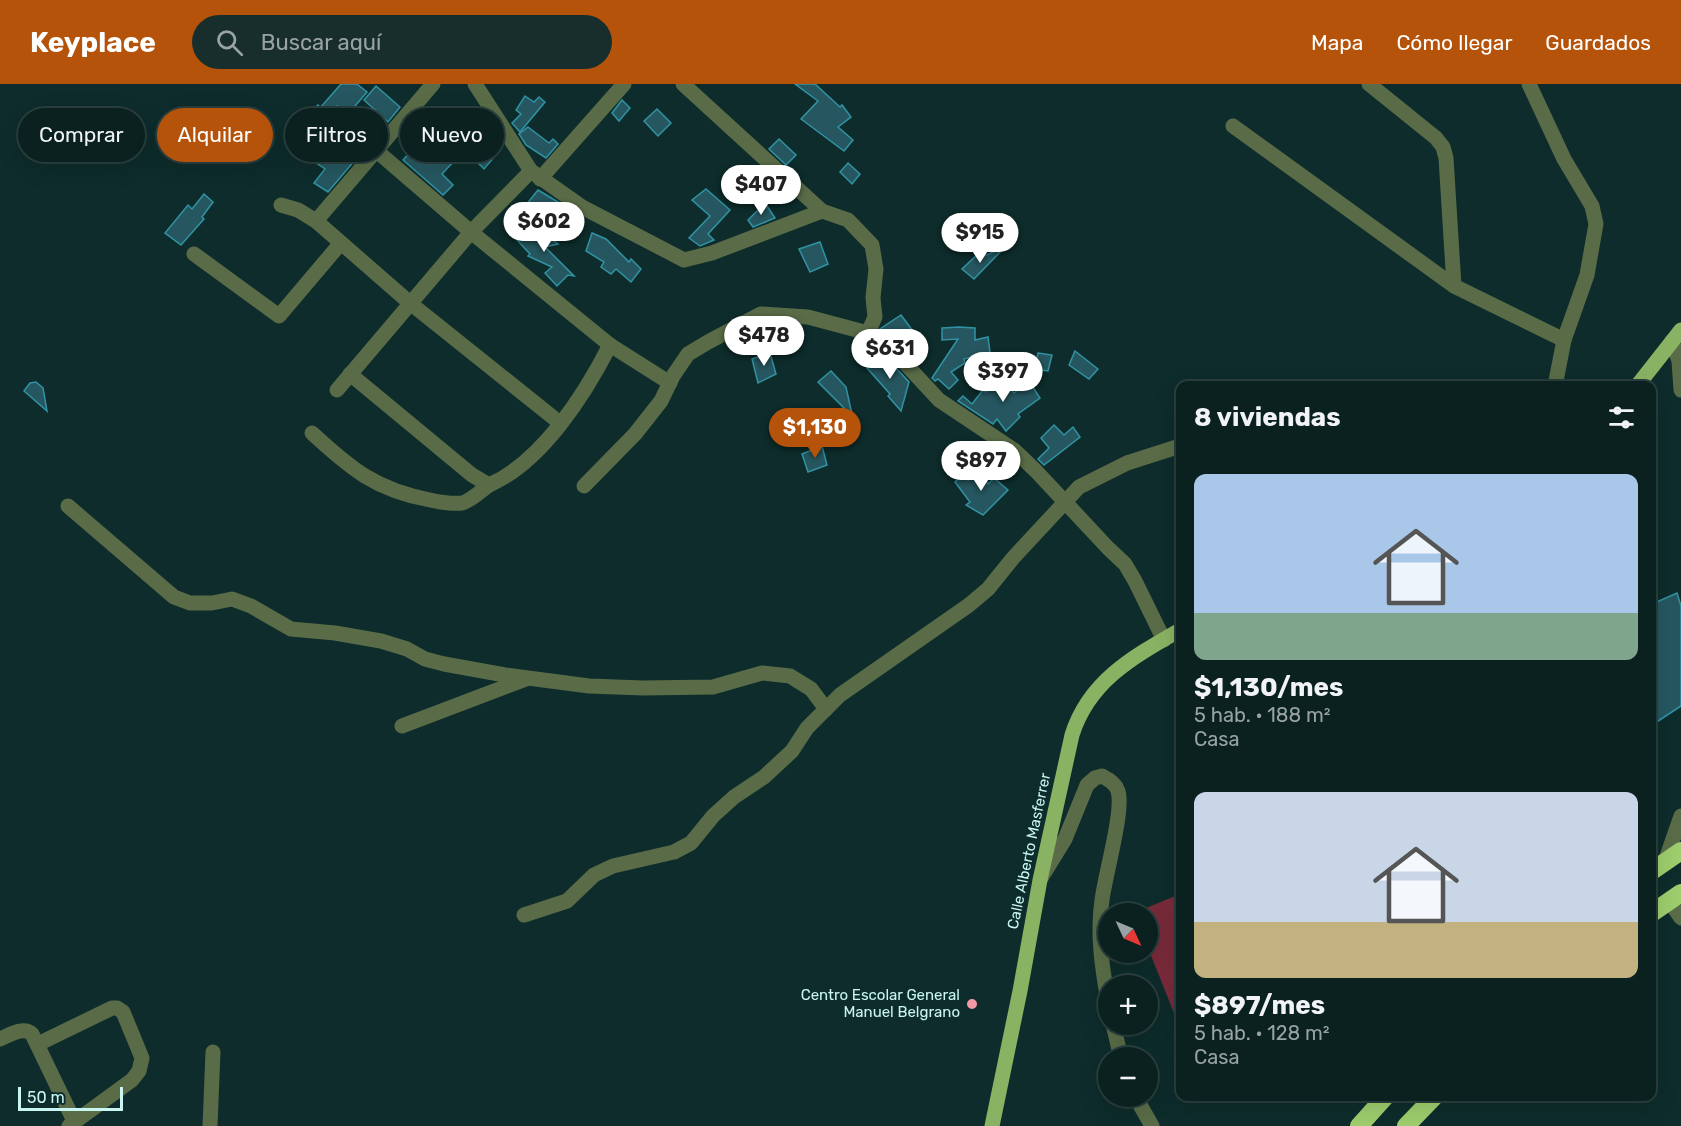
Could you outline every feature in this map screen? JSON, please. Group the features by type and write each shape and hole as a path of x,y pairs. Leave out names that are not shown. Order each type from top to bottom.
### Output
{"highway":[{"path":"1658,866 1681,851"},
{"path":"1656,910 1675,897"},
{"path":"1359,1126 1382,1101"},
{"path":"1406,1126 1430,1101"}],"main road":[{"path":"1641,381 1676,335"},
{"name":"Calle Alberto Masferrer","path":"992,1126 1040,880 1078,715 1111,674 1176,632"}],"street":[{"path":"388,137 432,84"},
{"path":"475,84 536,175 582,207 684,260 712,253 822,211"},
{"path":"337,390 471,232 536,175 624,84"},
{"path":"683,84 822,211 848,220 872,245 876,269 873,298 875,317 868,333"},
{"path":"1369,84 1436,138 1443,147 1446,158 1454,286"},
{"path":"1529,84 1564,159 1592,206 1596,224 1587,275 1564,339 1556,381"},
{"path":"1233,126 1454,286 1564,339"},
{"path":"388,160 471,232 610,345 670,383"},
{"path":"316,221 367,162"},
{"path":"281,205 298,210 316,221 410,303 561,423"},
{"path":"194,254 279,316 340,244"},
{"path":"584,486 635,434 661,401 688,354 762,314 808,317 868,333 887,344 939,400 1014,450 1125,564 1164,640"},
{"path":"1676,335 1681,390"},
{"path":"312,432 338,457 371,481 404,495 437,502 464,503 489,485 504,479 549,438 595,374 610,345"},
{"path":"350,374 472,475 489,485"},
{"path":"524,915 567,901 594,875 613,866 674,852 691,843 713,816 734,797 764,777 792,751 807,728 840,696 969,605 988,589 1013,558 1049,522 1079,487 1105,472 1176,447"},
{"path":"68,506 174,597 190,603 232,600 251,606 291,629 335,633 381,641 407,649 425,659 529,678 589,686 713,687 762,673 790,676 811,688 826,709"},
{"path":"402,726 529,678"},
{"path":"1040,880 1065,839 1087,785 1095,778 1102,776 1111,781 1118,789 1119,809 1106,871 1100,920 1103,975"},
{"path":"1658,866 1681,816"},
{"path":"1675,897 1681,918"},
{"path":"0,1039 22,1030 28,1030 32,1034 72,1124 132,1080 140,1071 142,1058 123,1012 117,1008 112,1008 38,1044"},
{"path":"210,1126 213,1052"},
{"path":"1141,1107 1152,1126"}],"shaded area":[{"path":"1176,896 1176,1018 1154,963 1158,963 1158,903"}],"building":[{"path":"341,84 357,84 367,92 353,108 337,106 320,108"},
{"path":"795,84 815,84 840,107 842,105 851,117 838,127 853,140 844,151 801,119 818,101"},
{"path":"376,86 400,107 388,122 388,108 373,108 364,100"},
{"path":"525,96 534,102 539,97 545,102 520,132 512,123 521,114 516,110"},
{"path":"622,100 630,108 619,121 612,113"},
{"path":"657,109 671,123 658,136 644,121"},
{"path":"528,127 549,143 553,139 558,144 546,158 526,145 519,134"},
{"path":"779,139 796,155 786,165 769,149"},
{"path":"315,162 353,162 328,192 314,183 325,169"},
{"path":"405,162 453,162 442,174 453,185 443,195"},
{"path":"477,162 490,162 484,169"},
{"path":"848,163 860,174 852,184 840,172"},
{"path":"706,189 730,210 708,234 714,240 700,246 689,238 710,216 692,200"},
{"path":"538,190 563,205 558,212 526,205"},
{"path":"204,194 213,202 202,217 204,219 181,245 165,233 188,205 192,209"},
{"path":"765,203 775,218 753,227 748,220"},
{"path":"534,224 558,244 545,247 574,276 568,275 557,286 545,273 552,267 528,256 530,254 517,240"},
{"path":"592,233 606,239 629,262 631,259 641,269 631,282 616,269 611,274 601,267 604,262 586,251"},
{"path":"820,242 828,264 810,272 799,249"},
{"path":"1004,248 974,279 962,269 979,253 981,257"},
{"path":"901,315 913,331 907,341 919,350 916,361 894,337 880,329"},
{"path":"942,328 975,328 975,340 988,337 990,352 964,359 965,363 951,372 958,380 949,389 938,379 935,381 932,378 958,339 942,340"},
{"path":"1075,351 1098,369 1089,379 1069,365"},
{"path":"770,353 776,374 758,383 752,359"},
{"path":"1038,353 1052,355 1048,371 1034,369"},
{"path":"883,354 909,382 901,411 888,396 890,394 867,368"},
{"path":"831,371 846,387 855,428 837,435 830,413 844,408 818,382"},
{"path":"999,378 1014,393 1029,381 1040,398 1018,414 1020,417 1006,431 997,419 993,424 958,401 963,396 972,404 983,390 986,392"},
{"path":"36,382 43,388 47,411 24,391 30,383"},
{"path":"1054,425 1064,435 1073,427 1080,437 1044,465 1038,459 1049,448 1041,438"},
{"path":"822,446 827,465 808,472 802,454"},
{"path":"980,469 988,484 994,478 1008,490 983,515 966,505 970,502 955,482 964,473 968,480"},
{"path":"1677,593 1681,606 1681,706 1656,722 1656,602"}],"place":[{"name":"Centro Escolar General Manuel Belgrano","path":"972,1004"}]}
